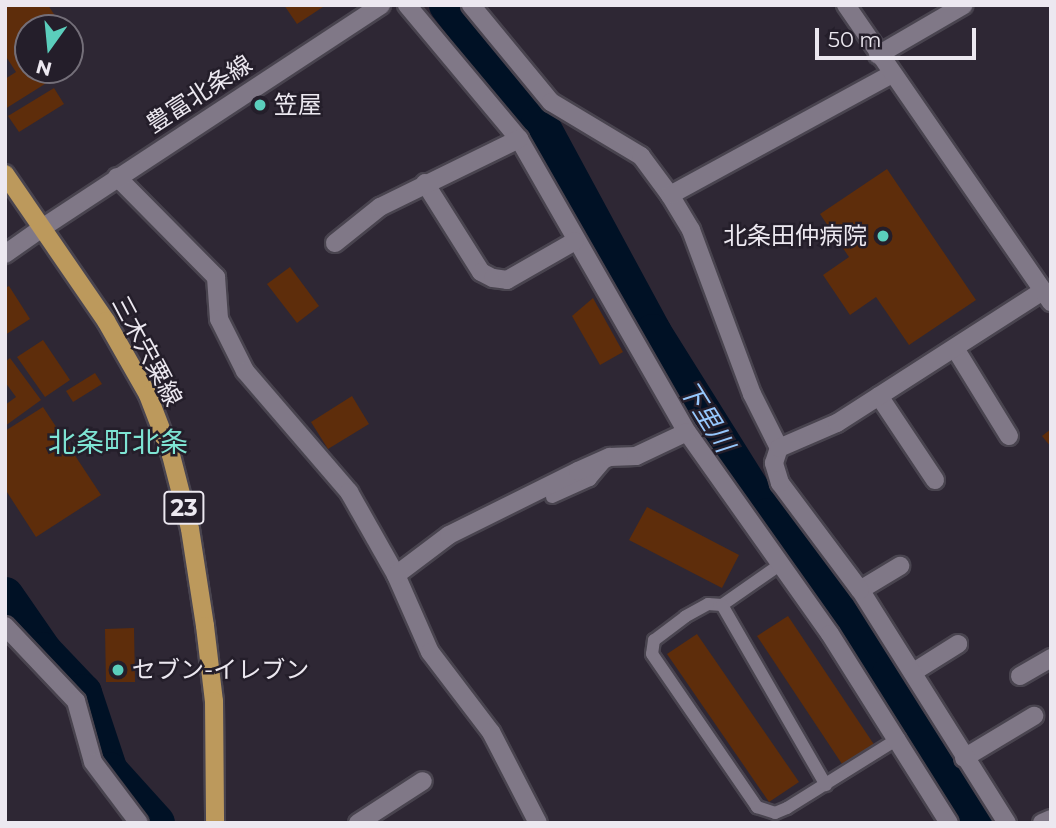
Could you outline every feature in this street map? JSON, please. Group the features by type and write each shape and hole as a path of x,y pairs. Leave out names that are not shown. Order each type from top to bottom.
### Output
{"main road":[{"name":"三木宍粟線","path":"5,174 45,226 148,395 171,456 190,529 211,676 215,823"}],"street":[{"name":"豊富北条線","path":"5,254 117,177 381,5"},
{"path":"407,5 519,139 575,241 687,432 899,738 949,823"},
{"path":"471,5 551,102 641,156 670,195 691,230 752,394 779,448 774,463 780,483 860,590 915,671 964,758 1007,823"},
{"path":"779,448 837,424 878,396 1047,296 846,5"},
{"path":"878,55 964,5"},
{"path":"670,195 892,74"},
{"path":"335,243 380,207 519,139"},
{"path":"117,177 216,277 219,319 245,371 349,492 396,575 430,652 491,732 538,823"},
{"path":"425,183 481,272 493,278 508,280 575,241"},
{"path":"956,350 1009,436"},
{"path":"878,396 935,480"},
{"path":"396,575 449,535 610,457 636,456 687,432"},
{"path":"860,590 900,566"},
{"path":"5,626 76,701 93,762 139,823"},
{"path":"915,671 958,645"},
{"path":"1020,677 1051,658"},
{"path":"964,758 1034,716"},
{"path":"359,823 423,781"},
{"path":"1042,823 1051,819"}],"lane":[{"path":"552,497 590,480 610,457"},
{"path":"778,566 722,606 708,604 685,617 654,640 652,654 757,807 775,813 826,785 899,738"},
{"path":"722,606 826,785"}],"building":[{"path":"5,5 48,5 54,14 14,14 14,69 5,55"},
{"path":"284,5 326,5 297,24"},
{"path":"14,73 14,84 45,84 5,109 5,79"},
{"path":"54,88 64,104 19,132 8,116"},
{"name":"北条田仲病院","path":"887,169 976,300 909,345 876,297 850,315 823,275 849,257 820,214"},
{"path":"290,267 319,306 297,323 267,284"},
{"path":"9,286 30,319 5,335 5,288"},
{"path":"593,298 623,352 600,365 572,316"},
{"path":"43,340 70,380 45,397 17,357"},
{"path":"10,358 41,400 5,426 5,405 16,397 5,382 5,362"},
{"path":"95,373 102,384 73,402 66,391"},
{"path":"352,396 369,424 328,449 311,422"},
{"path":"43,407 101,495 36,537 5,489 5,431"},
{"path":"1051,429 1051,447 1042,436"},
{"path":"647,507 739,555 722,588 629,540"},
{"path":"788,616 875,746 844,767 757,636"},
{"path":"134,628 135,682 106,682 105,629"},
{"path":"697,634 799,782 769,802 667,654"}],"waterway":[{"name":"下里川","path":"448,5 540,124 653,333 768,517 891,674 974,823"},
{"path":"5,596 43,651 83,693 109,771 156,823"}],"place":[{"name":"笠屋","path":"260,105"},
{"name":"北条田仲病院","path":"883,236"},
{"name":"セブン-イレブン","path":"118,670"}],"district":[{"name":"北条町北条","path":"118,442"}]}
